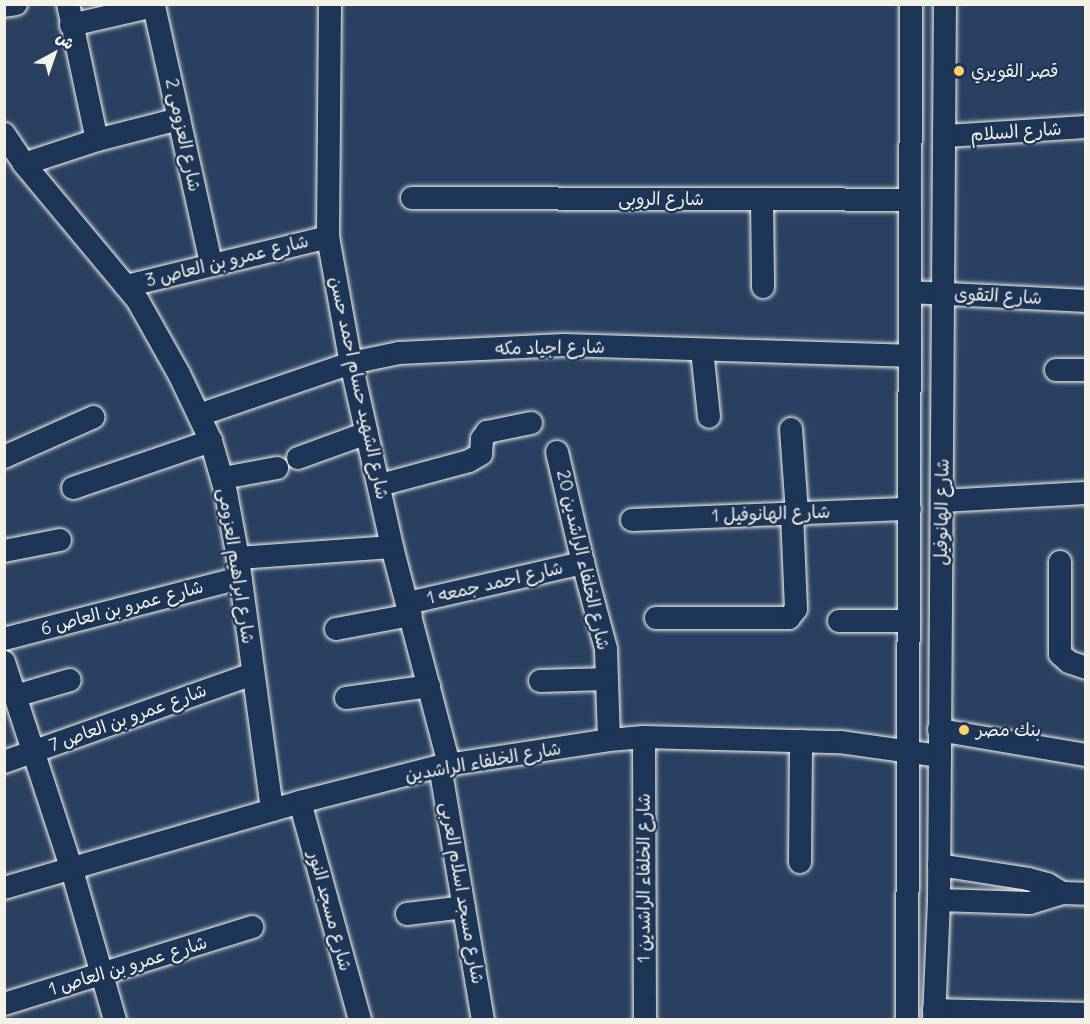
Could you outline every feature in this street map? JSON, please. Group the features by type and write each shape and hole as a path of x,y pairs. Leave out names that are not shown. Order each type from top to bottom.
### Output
{"street":[{"path":"4,6 16,4"},
{"name":"شارع الشهيد حسام احمد حسن","path":"330,4 328,237 351,363 392,547 429,686 445,765"},
{"name":"شارع الهانوفيل","path":"907,1020 911,4"},
{"name":"شارع الهانوفيل","path":"934,1015 939,900 946,136 945,4"},
{"name":"شارع العزومى 2","path":"69,15 154,6 211,264"},
{"path":"69,15 97,140"},
{"path":"24,164 97,140 179,119"},
{"name":"شارع السلام","path":"946,136 1086,127"},
{"name":"شارع ابراهيم العزومى","path":"4,134 24,164 126,286 148,319 211,441 223,478 239,568 252,674 273,810"},
{"name":"شارع الروبى","path":"412,198 909,200"},
{"path":"762,200 763,287"},
{"name":"شارع عمرو بن العاص 3","path":"126,286 328,237"},
{"name":"شارع التقوى","path":"910,292 1086,301"},
{"name":"شارع اجياد مكه","path":"199,415 351,363 399,353 564,345 910,356"},
{"path":"702,350 709,417"},
{"path":"1056,370 1086,370"},
{"path":"4,457 94,417"},
{"path":"380,485 469,461 481,454 482,439 487,432 531,423"},
{"path":"656,618 789,618 796,609 791,429"},
{"path":"298,458 367,433"},
{"path":"73,488 211,441"},
{"name":"شارع الخلفاء الراشدين 20","path":"557,452 606,649 609,740"},
{"path":"223,478 277,468"},
{"path":"942,501 1086,493"},
{"name":"شارع الهانوفيل 1","path":"632,520 910,508"},
{"path":"4,551 60,540"},
{"name":"شارع عمرو بن العاص 6","path":"4,639 239,568 392,547"},
{"path":"1060,562 1060,654 1069,663 1086,668"},
{"name":"شارع احمد جمعه 1","path":"336,629 583,563"},
{"path":"839,621 909,621"},
{"path":"4,662 72,870 115,1020"},
{"name":"شارع عمرو بن العاص 7","path":"4,762 252,674"},
{"path":"540,681 607,679"},
{"path":"15,696 70,680"},
{"path":"346,698 429,686"},
{"path":"939,730 1086,755"},
{"name":"شارع الخلفاء الراشدين","path":"4,888 300,802 445,765 609,740 644,737 840,742 940,756"},
{"name":"شارع الخلفاء الراشدين 1","path":"644,737 645,1020"},
{"path":"800,862 801,741"},
{"name":"شارع مسجد اسلام العربى","path":"445,765 464,907 483,1020"},
{"name":"شارع مسجد النور","path":"300,802 360,1020"},
{"path":"939,865 1028,879 1047,884 1062,893"},
{"path":"939,900 1030,903 1062,893 1086,894"},
{"path":"407,914 464,907"},
{"name":"شارع عمرو بن العاص 1","path":"4,1004 252,927"},
{"path":"934,1015 1086,1014"}],"place":[{"name":"قصر القويري","path":"959,71"},
{"name":"بنك مصر","path":"964,730"}]}
